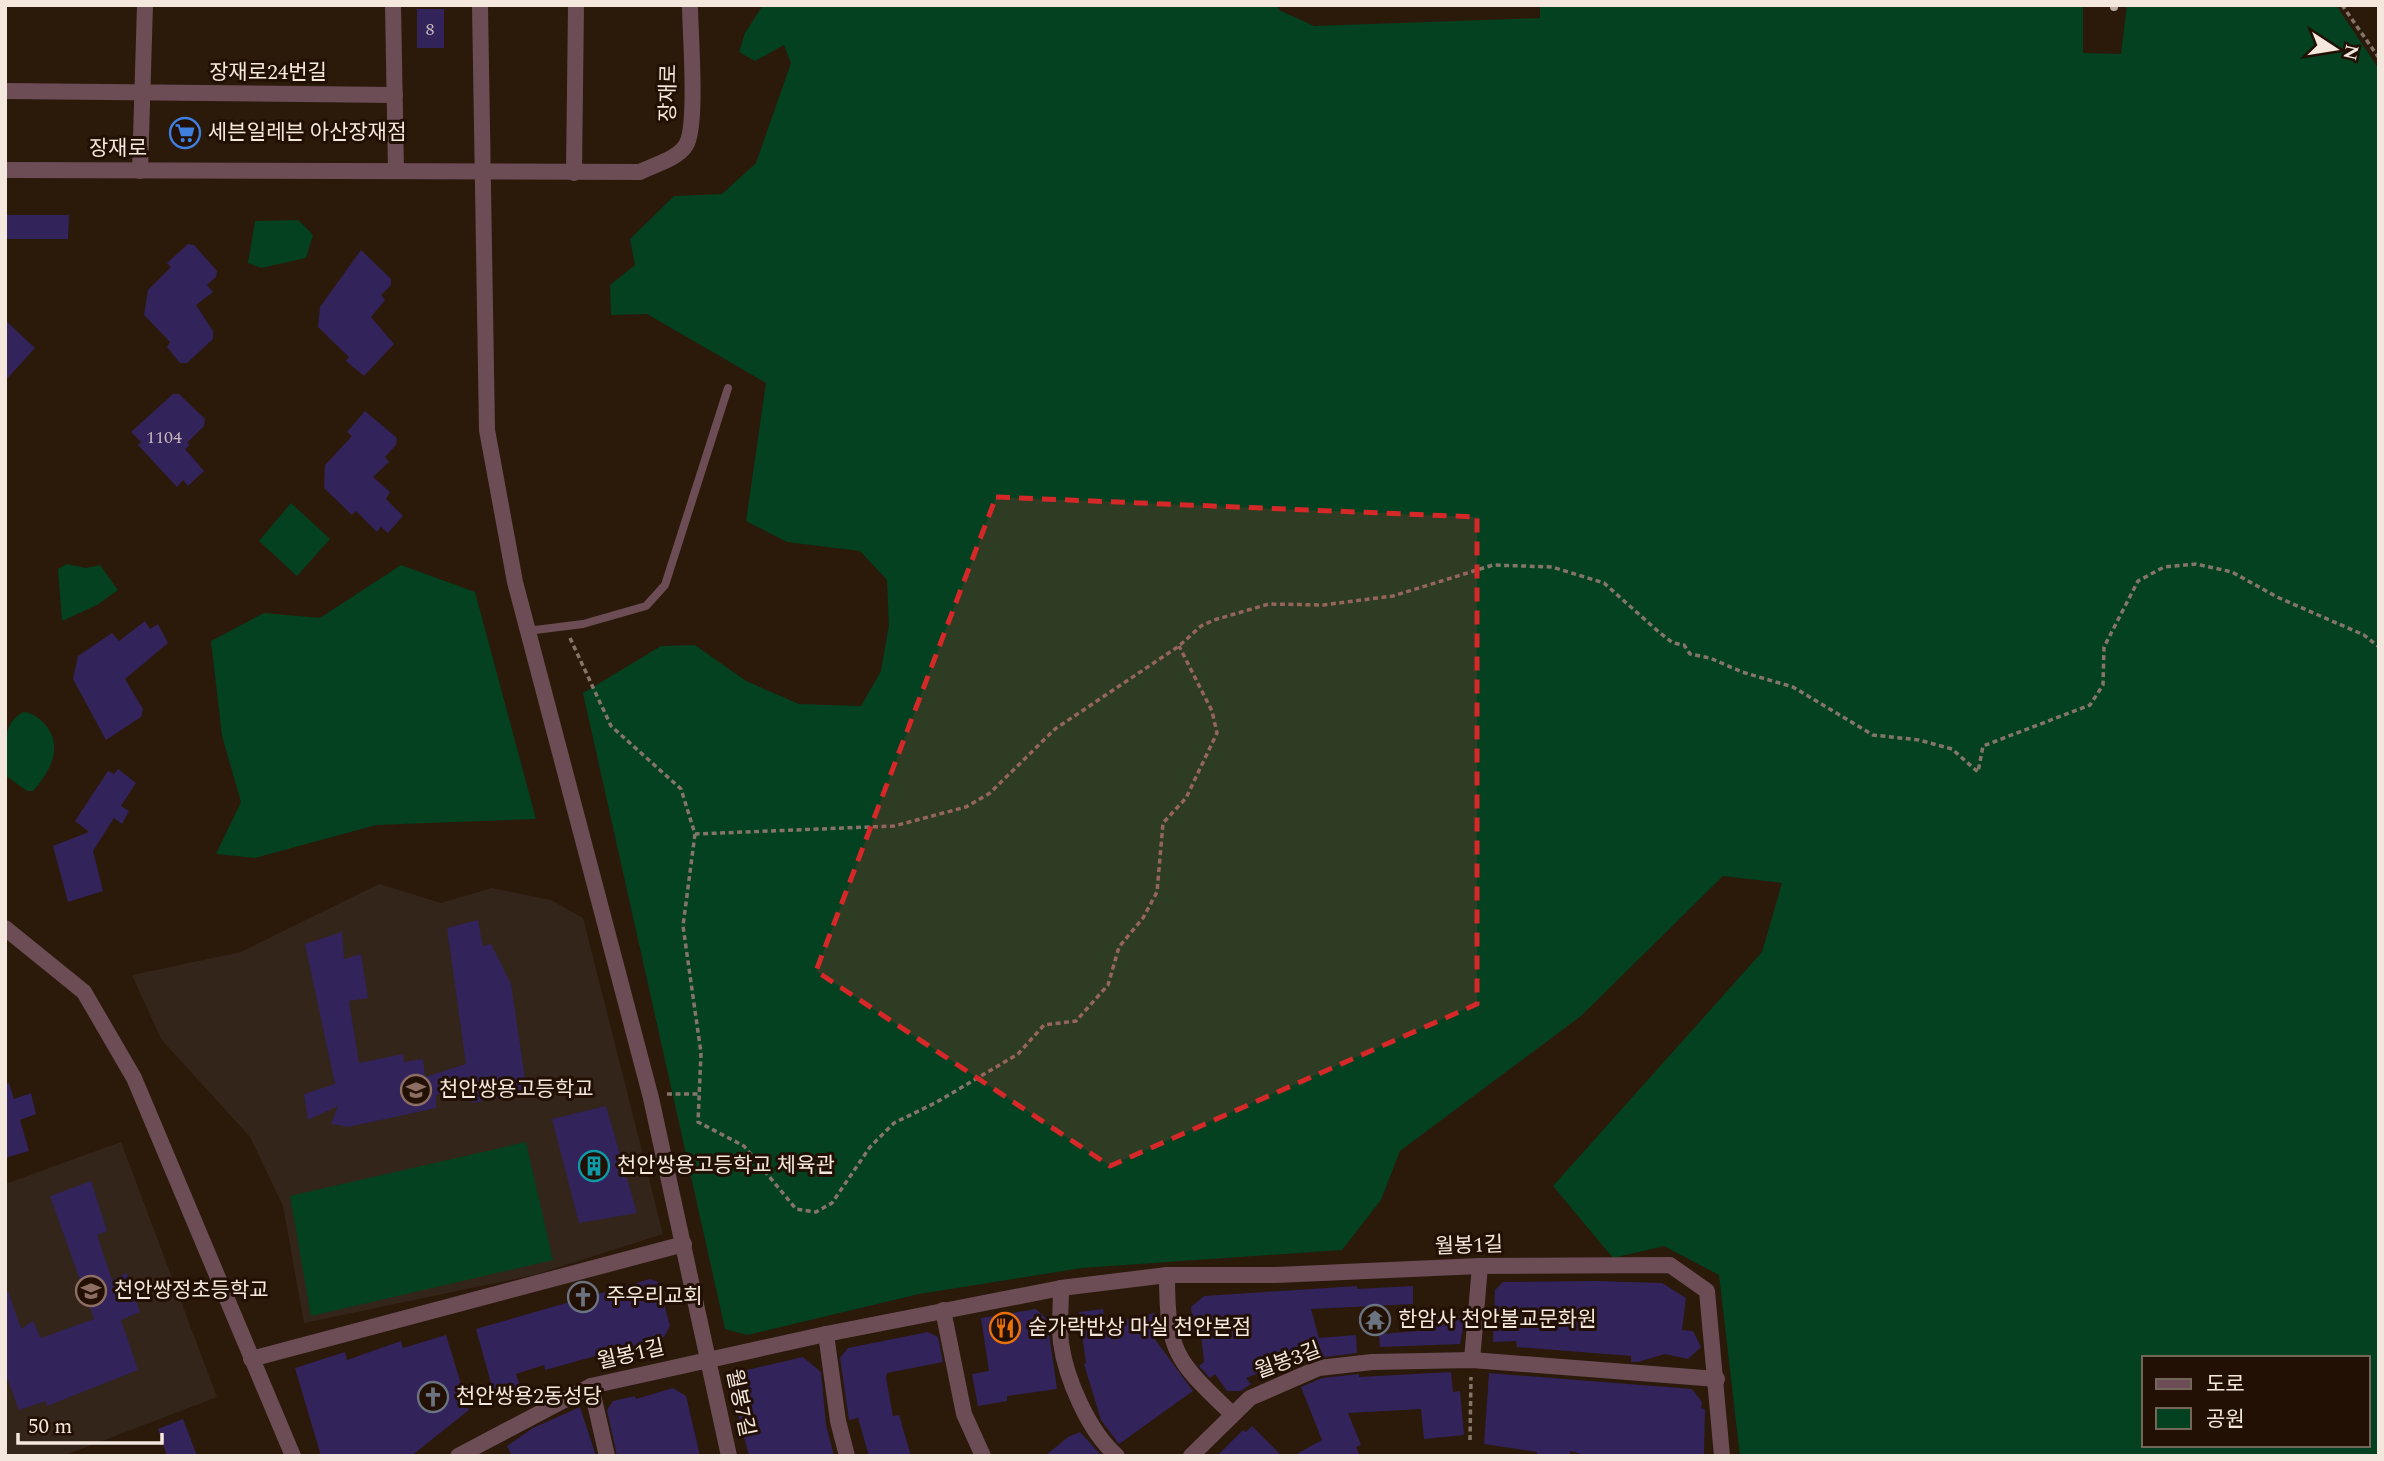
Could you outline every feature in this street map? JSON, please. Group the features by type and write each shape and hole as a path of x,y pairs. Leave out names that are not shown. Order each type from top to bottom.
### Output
{"street":[{"path":"140,171 145,5"},
{"path":"393,5 396,172"},
{"path":"480,5 482,172"},
{"path":"574,173 576,5"},
{"name":"장재로","path":"5,170 640,172 679,153 687,144 691,105 690,5"},
{"name":"장재로24번길","path":"5,91 395,95"},
{"name":"월봉7길","path":"482,172 487,430 527,631 651,1098 710,1358 729,1456"},
{"path":"5,928 84,992 134,1078 293,1456"},
{"path":"251,1359 684,1244"},
{"name":"월봉1길","path":"458,1456 591,1386 710,1358 1060,1288 1167,1275 1276,1275 1480,1266 1670,1265 1707,1291 1722,1456"},
{"path":"1472,1360 1480,1266"},
{"path":"1167,1275 1167,1322 1177,1355 1232,1414"},
{"path":"1060,1288 1061,1345 1080,1405 1106,1447 1116,1456"},
{"path":"943,1310 964,1414 983,1456"},
{"path":"826,1334 838,1421 847,1456"},
{"name":"월봉3길","path":"1191,1456 1250,1398 1319,1368 1372,1362 1472,1360 1717,1379"},
{"path":"591,1386 607,1456"}],"lane":[{"path":"527,631 568,626 646,606 665,584 728,388"}],"path":[{"path":"2342,5 2379,58"},
{"path":"695,834 894,826 966,807 990,793 1073,716 1214,620 1269,604 1323,606 1393,596 1493,565 1552,567 1604,583 1660,633 1673,643 1684,645 1690,654 1710,658 1742,672 1793,687 1873,736 1919,740 1952,749 1978,772 1983,746 2090,705 2103,685 2104,647 2138,581 2164,566 2196,564 2232,572 2277,597 2364,635 2379,648"},
{"path":"568,626 576,657 611,726 681,789 695,834 683,926 701,1053 698,1122 744,1146 796,1209 816,1212 832,1203 870,1147 894,1123 937,1102 1018,1054 1044,1025 1076,1021 1108,985 1119,947 1143,918 1157,892 1163,824 1186,798 1217,733 1212,711 1178,646"},
{"path":"651,1098 663,1094 700,1094"},
{"path":"1470,1440 1472,1360"}],"highlighted area":[{"path":"996,497 1477,517 1477,1004 1110,1166 816,971"}],"shaded area":[{"name":"천안쌍용고등학교","path":"379,884 441,903 492,888 551,900 583,918 663,1234 534,1275 304,1323 283,1206 250,1137 161,1039 132,975 241,952"},
{"name":"천안쌍정초등학교","path":"121,1142 217,1397 63,1456 5,1456 5,1184"}],"green space":[{"path":"763,5 1277,5 1279,10 1314,26 1540,18 1540,5 2083,5 2083,53 2121,54 2127,5 2336,5 2379,69 2379,1456 1740,1456 1719,1275 1664,1246 1613,1258 1553,1186 1762,952 1782,883 1723,876 1581,1016 1400,1151 1381,1200 1342,1250 1082,1268 919,1294 747,1335 725,1329 583,693 661,646 695,645 746,681 799,704 861,706 881,671 889,625 887,580 860,551 787,542 746,521 766,383 647,314 611,315 610,285 635,265 630,239 674,196 722,194 756,163 791,63 784,45 755,61 739,52 745,33"},
{"path":"298,220 313,235 306,258 261,268 248,263 255,221"},
{"path":"291,503 330,539 297,576 259,541"},
{"path":"67,564 86,568 100,565 118,590 97,605 62,621 58,569"},
{"path":"401,565 475,592 536,819 376,825 255,858 216,854 241,802 222,736 211,641 264,613 320,618"},
{"path":"24,712 43,722 53,740 50,766 33,791 27,791 5,775 7,731 16,717"},
{"path":"526,1142 553,1260 311,1316 290,1196"}],"building":[{"path":"417,9 444,9 444,48 417,48"},
{"path":"5,215 69,215 68,239 5,239"},
{"path":"188,244 194,245 217,271 216,277 207,285 213,292 196,305 213,331 213,339 187,363 180,363 167,347 170,342 144,315 148,290 171,267 167,263"},
{"path":"361,250 391,279 391,285 381,295 385,300 371,317 394,344 364,376 346,361 349,357 318,327 320,307"},
{"path":"5,320 35,348 5,381"},
{"path":"173,394 179,394 205,419 204,426 187,443 190,445 185,449 204,471 188,486 183,480 177,487 138,445 141,442 131,432"},
{"path":"365,411 397,438 396,445 385,457 389,462 373,477 390,492 386,499 403,516 388,533 381,527 377,532 356,511 352,515 324,488 325,465 352,436 347,432"},
{"path":"145,621 150,629 158,624 168,643 125,679 143,709 141,717 106,740 73,679 78,656 112,633 119,641"},
{"path":"118,769 136,783 121,806 129,811 122,824 114,818 93,851 103,891 68,902 53,846 89,832 75,821 108,771 114,774"},
{"path":"478,920 483,946 491,944 511,984 527,1092 472,1103 469,1087 436,1095 436,1108 348,1127 331,1124 338,1106 308,1120 304,1094 335,1084 305,944 342,932 344,959 361,954 368,998 349,1001 359,1063 403,1054 404,1062 423,1059 425,1077 466,1064 447,928"},
{"path":"9,1083 14,1099 31,1093 36,1114 20,1120 29,1151 5,1158 5,1084"},
{"name":"천안쌍용고등학교 체육관","path":"606,1106 637,1213 579,1223 552,1119"},
{"path":"91,1181 107,1231 97,1235 112,1280 127,1273 140,1312 121,1320 138,1370 47,1406 46,1401 19,1410 5,1372 5,1292 8,1291 21,1329 33,1321 41,1338 94,1319 50,1196"},
{"path":"650,1279 658,1282 670,1326 664,1337 545,1370 544,1365 516,1374 520,1386 494,1394 476,1329"},
{"path":"1503,1282 1662,1283 1686,1298 1682,1330 1693,1331 1701,1347 1688,1359 1665,1354 1631,1362 1631,1356 1517,1347 1516,1341 1493,1342 1495,1290"},
{"path":"1357,1286 1357,1289 1413,1286 1413,1304 1311,1309 1319,1338 1356,1335 1357,1353 1317,1358 1295,1367 1293,1360 1246,1378 1251,1384 1241,1391 1227,1391 1215,1374 1210,1378 1199,1366 1204,1362 1201,1334 1194,1335 1191,1307 1204,1296"},
{"path":"1036,1309 1047,1319 1057,1389 1007,1396 1007,1401 978,1406 972,1374 989,1371 981,1318"},
{"path":"1103,1309 1105,1324 1155,1313 1160,1337 1154,1338 1193,1391 1119,1444 1101,1420 1084,1364 1079,1312"},
{"path":"1465,1316 1460,1344 1380,1347 1379,1334 1431,1330 1430,1318"},
{"path":"928,1332 938,1337 943,1362 887,1373 886,1378 893,1416 899,1415 911,1456 869,1456 858,1418 849,1420 840,1358 848,1348"},
{"path":"446,1335 469,1410 411,1456 321,1456 295,1368 345,1352 347,1360 401,1341 403,1348"},
{"path":"803,1357 821,1372 826,1425 834,1456 749,1456 730,1383 736,1382 734,1373"},
{"path":"1451,1372 1453,1392 1460,1391 1464,1435 1424,1439 1421,1409 1348,1413 1361,1445 1356,1447 1360,1456 1293,1456 1322,1440 1301,1387 1322,1378 1359,1374 1359,1377"},
{"path":"1489,1373 1692,1389 1702,1402 1701,1408 1705,1409 1704,1456 1589,1456 1570,1451 1570,1456 1536,1456 1537,1452 1484,1444"},
{"path":"673,1388 686,1396 700,1456 617,1456 607,1410 613,1401 635,1396 636,1399"},
{"path":"580,1407 596,1456 512,1456 507,1446 533,1428"},
{"path":"183,1419 197,1456 167,1456 158,1429"},
{"path":"1252,1426 1282,1456 1217,1456 1243,1430 1246,1432"},
{"path":"1080,1432 1102,1456 1045,1456 1068,1437"}],"place":[{"name":"세븐일레븐 아산장재점","path":"185,133"},
{"name":"천안쌍용고등학교","path":"416,1090"},
{"name":"천안쌍용고등학교 체육관","path":"594,1166"},
{"name":"천안쌍정초등학교","path":"91,1291"},
{"name":"주우리교회","path":"583,1297"},
{"name":"한암사 천안불교문화원","path":"1375,1320"},
{"name":"숟가락반상 마실 천안본점","path":"1005,1328"},
{"name":"천안쌍용2동성당","path":"433,1397"}]}
